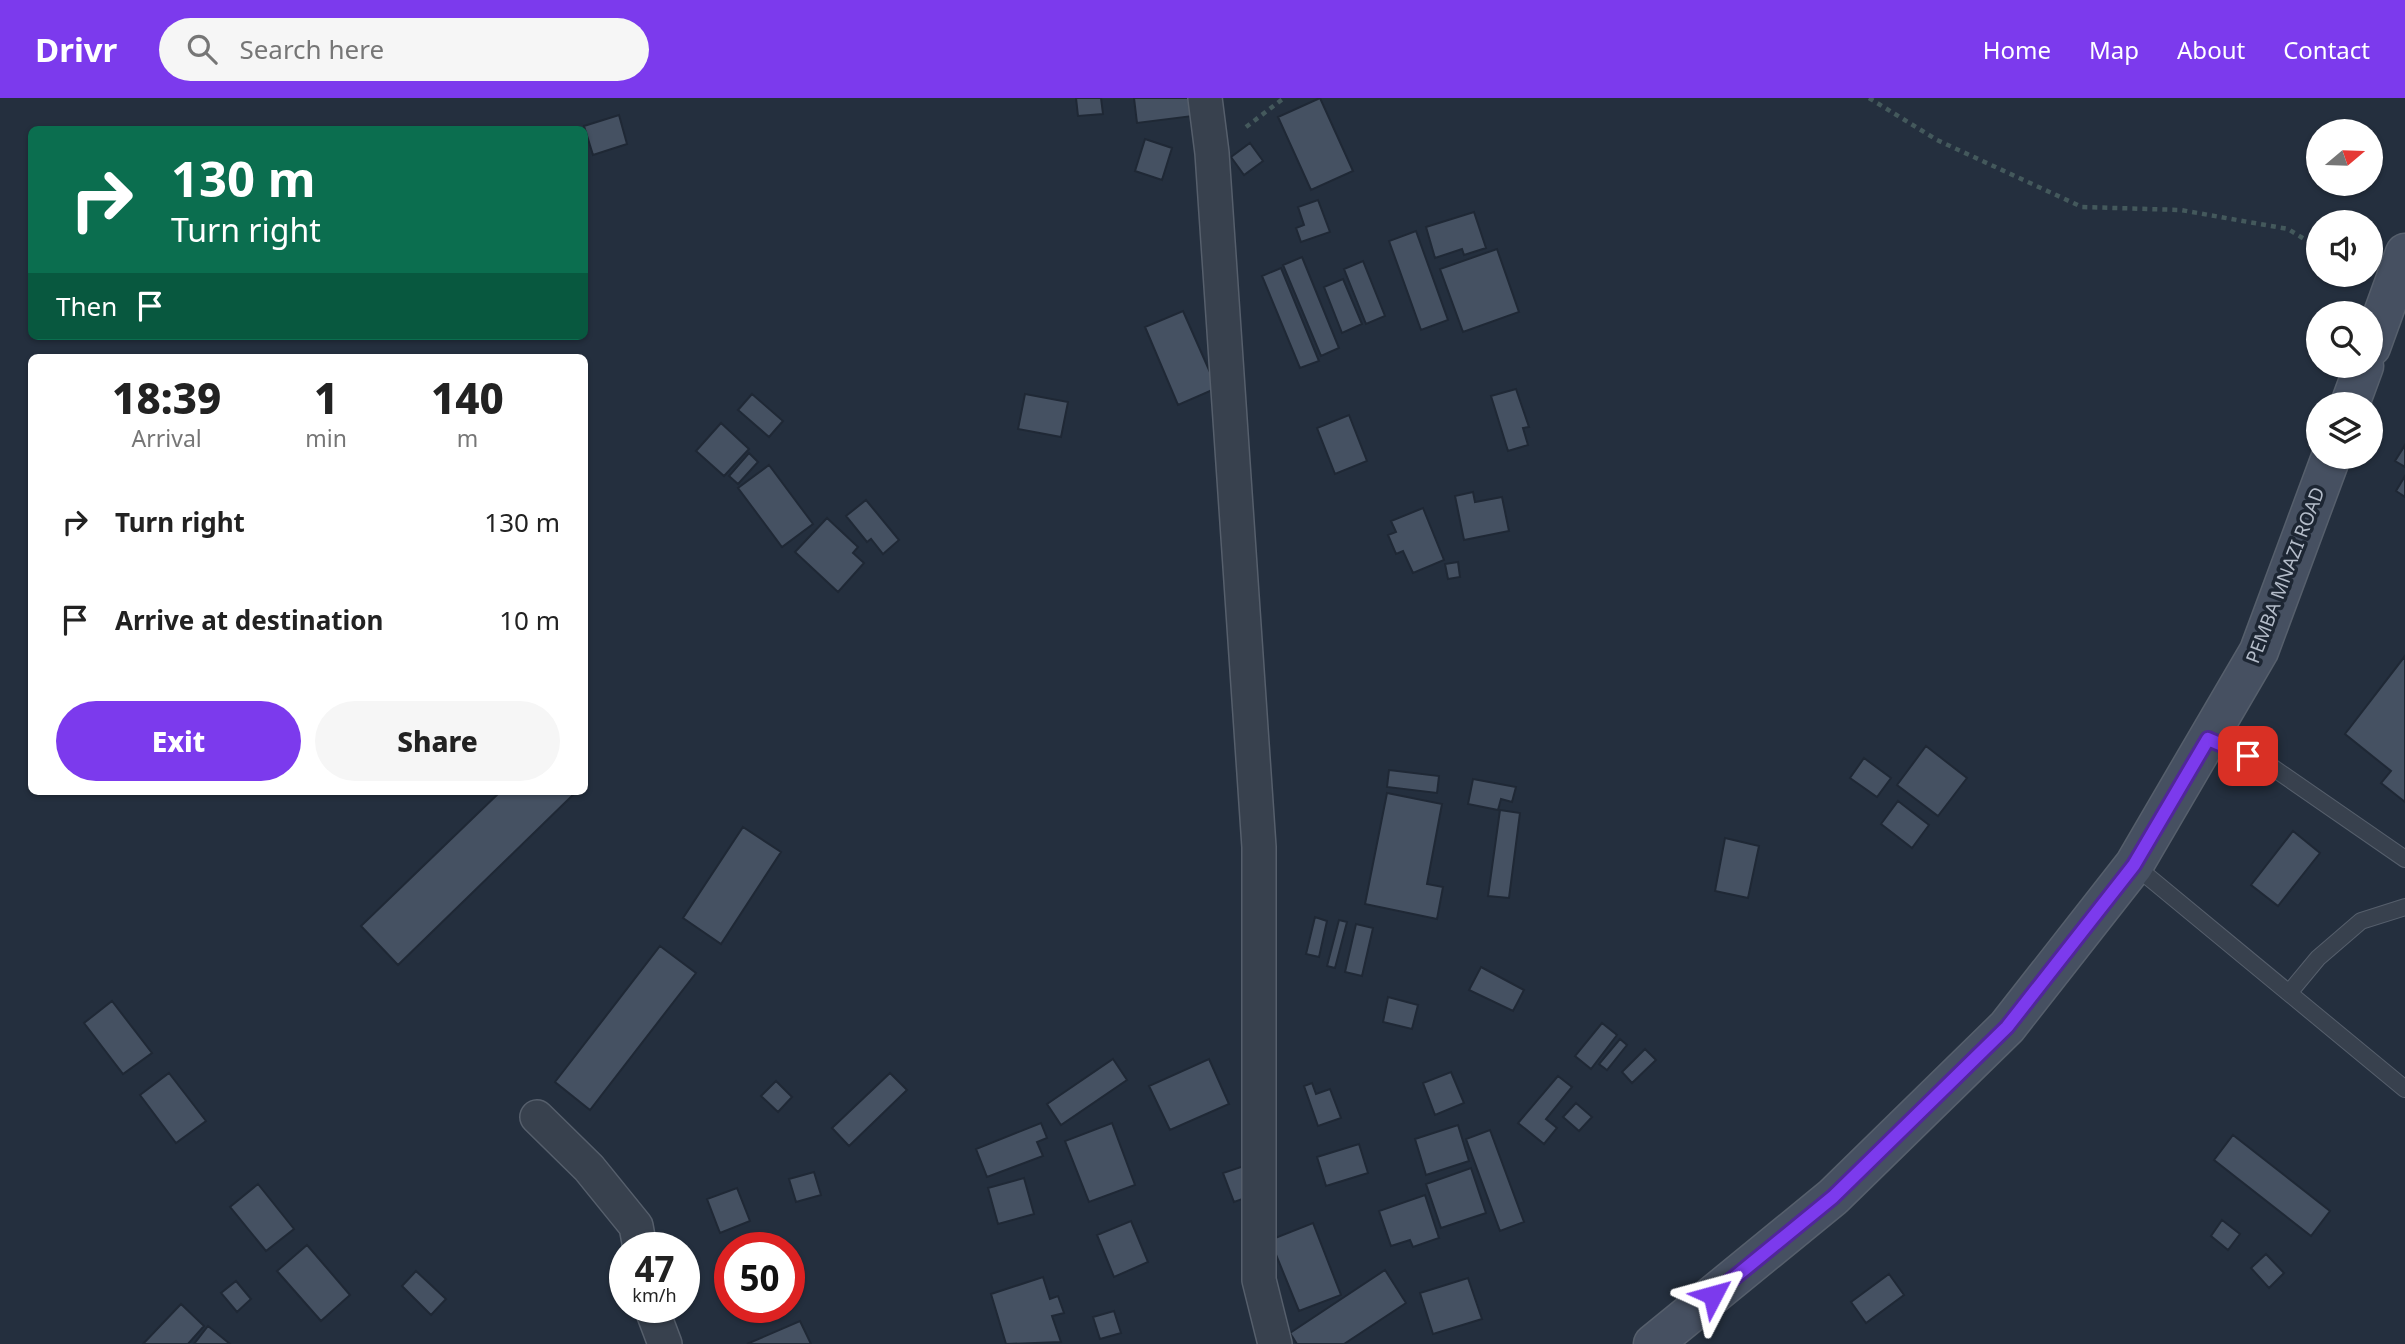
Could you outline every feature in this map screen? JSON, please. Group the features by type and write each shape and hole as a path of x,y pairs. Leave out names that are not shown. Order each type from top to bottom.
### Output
{"main road":[{"path":"2383,314 2405,253"},
{"name":"PEMBA MNAZI ROAD","path":"1653,1344 1833,1197 2007,1027 2134,865 2259,652 2327,469"}],"street":[{"path":"1205,98 1212,153 1258,847 1259,1280 1275,1344"},
{"path":"537,1117 589,1168 636,1226 637,1232"},
{"path":"657,1323 665,1344"}],"lane":[{"path":"2208,739 2269,765 2405,859"},
{"path":"2134,865 2405,1090"},
{"path":"2289,993 2319,958 2361,921 2405,907"}],"path":[{"path":"1870,98 1937,140 2082,207 2181,210 2288,229 2306,240"}],"building":[{"path":"1076,98 1101,98 1103,114 1078,116"},
{"path":"1134,98 1191,98 1193,116 1137,123"},
{"path":"1320,98 1353,171 1311,190 1278,117"},
{"path":"619,115 627,144 593,155 588,139 588,126 584,126"},
{"path":"1145,139 1172,148 1162,180 1135,171"},
{"path":"1250,143 1263,161 1244,175 1231,157"},
{"path":"1318,200 1330,232 1301,242 1296,228 1304,225 1298,207"},
{"path":"1474,212 1486,248 1464,255 1462,249 1435,258 1426,227"},
{"path":"1416,231 1448,320 1421,330 1389,241"},
{"path":"1497,249 1519,312 1463,332 1440,269"},
{"path":"1302,257 1339,348 1321,356 1283,265"},
{"path":"1363,261 1385,316 1366,324 1344,269"},
{"path":"1281,268 1319,361 1300,368 1262,276"},
{"path":"1343,279 1362,324 1342,333 1324,287"},
{"path":"1183,311 1217,388 1178,405 1145,327"},
{"path":"1516,389 1529,427 1523,428 1528,445 1508,451 1491,396"},
{"path":"752,394 783,421 769,437 738,410"},
{"path":"1025,394 1068,402 1061,437 1018,429"},
{"path":"1349,415 1367,461 1335,474 1317,428"},
{"path":"721,423 749,449 724,476 696,451"},
{"path":"2405,445 2405,467 2395,461"},
{"path":"749,453 758,462 738,484 729,476"},
{"path":"769,465 813,524 782,547 738,488"},
{"path":"2405,476 2405,497 2396,491"},
{"path":"1473,492 1475,502 1502,497 1509,531 1464,540 1455,496"},
{"path":"866,500 899,540 883,554 871,539 867,542 846,516"},
{"path":"1423,508 1444,560 1413,573 1403,551 1396,554 1388,535 1396,532 1391,521"},
{"path":"827,518 858,547 853,553 864,563 838,592 795,552"},
{"path":"1458,562 1460,577 1448,579 1445,564"},
{"path":"2405,656 2405,802 2381,783 2391,771 2345,734"},
{"path":"1926,746 1967,778 1938,816 1897,785"},
{"path":"1864,758 1891,778 1877,797 1850,778"},
{"path":"1389,770 1439,776 1437,793 1387,787"},
{"path":"1473,779 1516,787 1512,802 1501,799 1498,810 1468,804"},
{"path":"1387,793 1442,804 1427,884 1443,887 1437,919 1365,904"},
{"path":"497,795 573,795 398,965 361,926"},
{"path":"1898,801 1929,825 1912,848 1881,824"},
{"path":"1500,810 1520,813 1509,898 1488,896"},
{"path":"743,827 781,852 721,944 683,918"},
{"path":"2293,831 2320,853 2278,906 2251,885"},
{"path":"1725,838 1759,846 1748,898 1715,891"},
{"path":"1315,917 1327,921 1319,957 1306,954"},
{"path":"1339,920 1347,922 1335,968 1327,966"},
{"path":"1356,924 1373,928 1362,976 1345,972"},
{"path":"660,946 696,973 590,1110 555,1082"},
{"path":"1481,967 1524,990 1513,1011 1469,990"},
{"path":"1388,997 1418,1005 1412,1029 1383,1022"},
{"path":"112,1001 152,1053 123,1074 84,1023"},
{"path":"1602,1023 1617,1035 1591,1069 1575,1056"},
{"path":"1620,1039 1627,1045 1607,1070 1599,1064"},
{"path":"1645,1049 1656,1060 1632,1083 1622,1072"},
{"path":"1113,1059 1127,1080 1061,1125 1047,1104"},
{"path":"1209,1059 1229,1104 1170,1130 1149,1086"},
{"path":"1451,1072 1464,1103 1435,1115 1423,1083"},
{"path":"169,1073 206,1121 176,1143 140,1095"},
{"path":"890,1073 907,1090 849,1146 832,1128"},
{"path":"1558,1076 1572,1087 1546,1119 1557,1128 1544,1144 1518,1123"},
{"path":"776,1081 792,1097 778,1112 761,1096"},
{"path":"1312,1083 1316,1094 1330,1089 1341,1118 1318,1126 1304,1086"},
{"path":"1576,1103 1592,1117 1579,1131 1563,1117"},
{"path":"1041,1123 1047,1138 1037,1142 1043,1156 987,1177 976,1149"},
{"path":"1112,1123 1135,1185 1089,1202 1065,1141"},
{"path":"1458,1125 1469,1161 1426,1175 1415,1139"},
{"path":"1490,1130 1524,1222 1500,1231 1466,1139"},
{"path":"2233,1135 2330,1211 2311,1236 2214,1160"},
{"path":"1359,1144 1368,1173 1326,1186 1317,1157"},
{"path":"1244,1166 1254,1195 1234,1202 1223,1173"},
{"path":"1471,1168 1486,1213 1441,1228 1426,1184"},
{"path":"814,1172 821,1195 796,1202 789,1179"},
{"path":"1024,1178 1034,1214 998,1224 988,1188"},
{"path":"258,1184 294,1229 266,1251 230,1207"},
{"path":"737,1188 750,1221 720,1232 707,1199"},
{"path":"1425,1195 1439,1238 1413,1247 1410,1240 1391,1246 1379,1211"},
{"path":"2222,1220 2240,1234 2228,1250 2211,1236"},
{"path":"1131,1221 1148,1262 1114,1277 1097,1235"},
{"path":"1313,1223 1341,1295 1299,1311 1270,1240"},
{"path":"307,1245 350,1295 321,1321 277,1271"},
{"path":"2266,1254 2284,1273 2269,1288 2251,1268"},
{"path":"1385,1270 1406,1303 1344,1344 1297,1344 1290,1333"},
{"path":"416,1271 446,1299 431,1315 402,1286"},
{"path":"1889,1274 1904,1295 1866,1323 1851,1302"},
{"path":"1043,1277 1050,1299 1058,1296 1064,1313 1052,1316 1061,1342 1006,1344 991,1294"},
{"path":"1468,1278 1482,1319 1433,1334 1420,1293"},
{"path":"236,1281 251,1299 237,1312 221,1293"},
{"path":"181,1304 204,1326 188,1344 143,1344"},
{"path":"1114,1311 1121,1333 1100,1339 1093,1317"},
{"path":"801,1323 811,1344 747,1344"},
{"path":"208,1326 230,1344 194,1344"}],"route":[{"path":"1713,1295 1833,1197 2007,1027 2134,865 2208,739 2248,756"}]}
